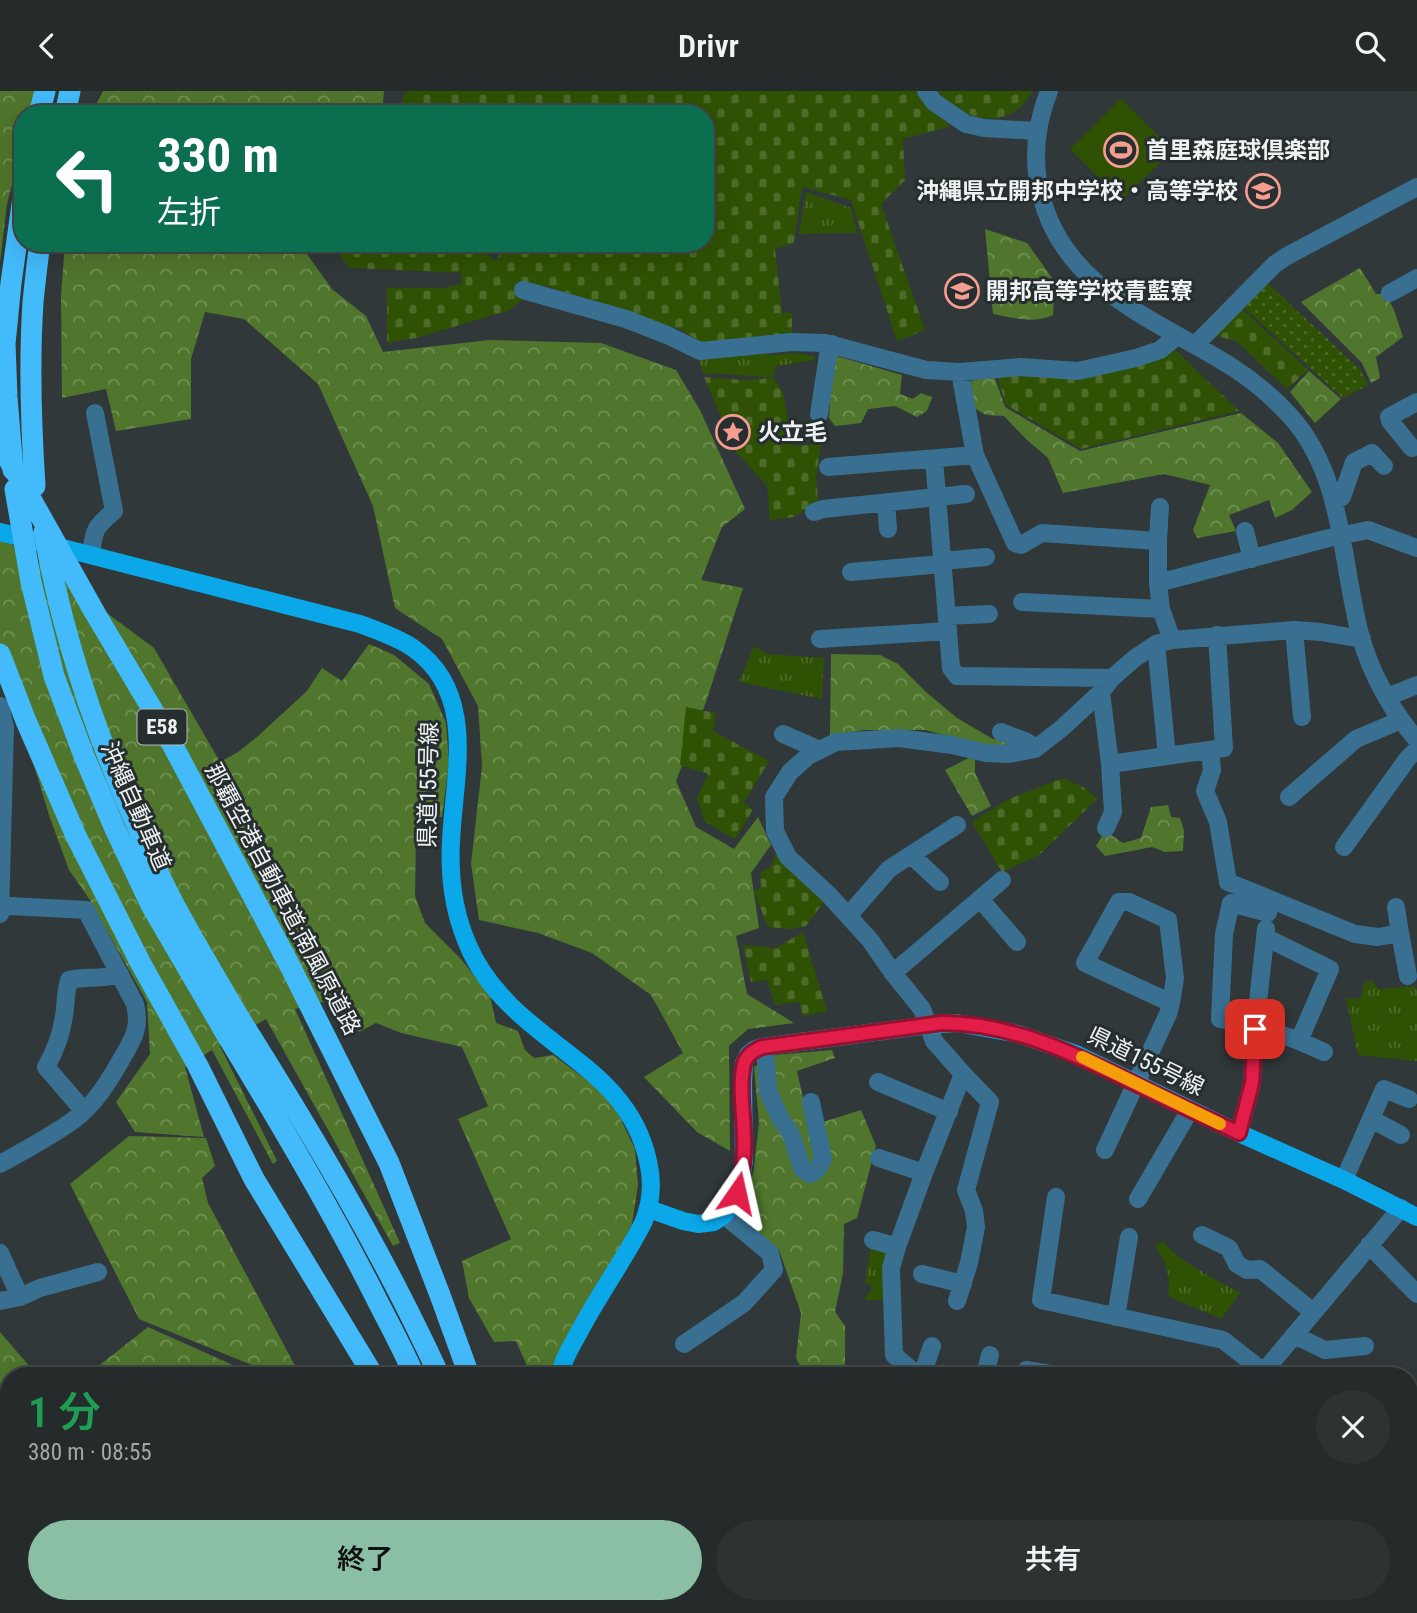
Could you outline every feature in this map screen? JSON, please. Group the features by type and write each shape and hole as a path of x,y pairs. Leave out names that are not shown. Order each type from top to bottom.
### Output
{"highway":[{"name":"沖縄自動車道","path":"15,252 5,344 7,397 25,487 31,582 54,676 84,755 152,907 234,1028 291,1100 363,1225 435,1367"},
{"name":"沖縄自動車道","path":"25,487 32,426 33,303 39,252"},
{"name":"那覇空港自動車道;南風原道路","path":"0,444 164,729 289,964 389,1163 466,1367"},
{"path":"0,654 76,836 141,962 198,1066 254,1179 368,1367"},
{"name":"沖縄自動車道","path":"234,1028 283,1128 348,1242 411,1367"}],"main road":[{"name":"県道155号線","path":"0,532 360,624 386,633 412,647 432,665 446,687 457,723 458,760 451,872 459,922 468,946 481,970 510,1005 608,1087 633,1119 650,1167 649,1209 636,1236 570,1347 562,1367"},
{"name":"県道155号線","path":"762,1047 957,1023 1030,1038 1076,1054 1409,1212"},
{"path":"649,1209 698,1224 714,1221 724,1215 731,1206 742,1171 745,1141 744,1063 748,1055 762,1047"}],"street":[{"path":"926,91 934,102 966,124 991,129 1038,131"},
{"path":"1049,91 1038,131 1036,160 1038,183 1049,222 1062,246 1101,287 1128,306 1233,367 1265,390 1300,428 1316,455 1333,501 1362,639 1373,670 1401,720 1417,740"},
{"path":"1195,345 1275,264 1417,187"},
{"path":"1390,293 1417,278"},
{"path":"523,290 626,319 700,351 803,342 832,344 926,370 960,372 1020,367 1078,371 1136,358 1160,349 1177,335"},
{"path":"819,414 832,344"},
{"path":"960,372 975,455 1015,544 1021,545 1042,533 1158,541"},
{"path":"1412,448 1390,421 1390,417 1417,402"},
{"path":"91,554 95,529 114,511 95,412"},
{"path":"1333,501 1342,497 1354,462 1372,453 1384,466"},
{"path":"828,467 975,455"},
{"path":"934,459 951,668 957,675 1106,685"},
{"path":"814,512 967,494"},
{"path":"886,502 888,529"},
{"path":"1160,507 1158,583 1164,642 1167,756"},
{"path":"1158,583 1368,530 1417,548"},
{"path":"1245,531 1252,559"},
{"path":"851,572 986,557"},
{"path":"1022,602 1161,610"},
{"path":"820,639 947,624 989,614"},
{"path":"957,1301 969,1263 976,1227 974,1211 966,1190 990,1102 934,1041 922,1009 870,940 788,857 775,831 774,797 790,772 808,755 835,742 899,738 952,745 986,753 1010,754 1035,749 1062,728 1146,650 1164,642 1294,630 1362,639"},
{"path":"1294,630 1302,717"},
{"path":"1110,764 1224,748 1217,635"},
{"path":"1106,685 1113,812 1106,828"},
{"path":"1387,697 1417,685"},
{"path":"0,706 5,727 0,914"},
{"path":"1289,797 1356,739 1401,720"},
{"path":"1001,732 1027,742 1035,749"},
{"path":"783,734 820,750"},
{"path":"1210,750 1212,769 1205,790 1219,822 1228,882 1269,906 1355,933 1378,937 1400,933"},
{"path":"1344,847 1408,758 1417,750"},
{"path":"848,916 889,869 957,825"},
{"path":"911,855 940,882"},
{"path":"893,973 1003,880"},
{"path":"980,899 1002,916 1017,942"},
{"path":"1105,1150 1168,1014 1171,1003 1175,978 1168,920 1129,902 1119,902 1085,963 1171,1003"},
{"path":"1269,906 1231,903 1224,934 1220,1019 1255,1025 1324,1052"},
{"path":"0,908 11,906 86,911 135,1004 139,1018 132,1041 102,1091 84,1111 0,1164"},
{"path":"1239,1133 1252,1083 1255,1025 1269,906"},
{"path":"1396,907 1408,976"},
{"path":"1265,937 1330,968 1299,1041"},
{"path":"84,1111 46,1067 61,1036 66,988 69,980 105,979 120,974"},
{"path":"762,1047 768,1091 780,1118 791,1133 802,1168 810,1174 817,1170 823,1159 811,1103"},
{"path":"910,1367 894,1355 891,1268 924,1173 963,1074"},
{"path":"878,1082 949,1112"},
{"path":"1344,1180 1384,1089 1409,1100"},
{"path":"1138,1199 1190,1110"},
{"path":"1371,1119 1401,1135"},
{"path":"879,1158 924,1173"},
{"path":"1056,1197 1041,1300 1223,1340 1254,1367"},
{"path":"1268,1367 1369,1245 1409,1212"},
{"path":"684,1344 744,1303 774,1270 770,1253 724,1215"},
{"path":"1202,1235 1232,1243 1237,1264 1247,1270 1260,1269 1313,1312"},
{"path":"1116,1317 1129,1237"},
{"path":"873,1240 897,1247"},
{"path":"1369,1245 1417,1294"},
{"path":"0,1253 20,1297"},
{"path":"0,1301 98,1272"},
{"path":"922,1274 962,1284"},
{"path":"1294,1335 1325,1350 1365,1346"},
{"path":"923,1367 932,1346"},
{"path":"987,1367 990,1355"}],"green space":[{"path":"0,91 37,91 33,105 14,105 14,177 7,204 0,263"},
{"path":"103,91 384,91 383,105 96,105"},
{"path":"405,91 916,91 928,106 951,126 903,139 905,180 881,204 925,330 897,341 851,200 802,187 794,243 775,249 782,313 792,313 792,334 701,342 681,330 543,285 507,311 416,338 387,343 387,288 446,288 461,284 462,273 349,268 338,252 484,252 496,261 501,252 714,252 714,105 401,105"},
{"path":"937,91 1033,91 1018,109 1008,115 986,118 964,112"},
{"name":"首里森庭球倶楽部","path":"1121,98 1173,151 1121,200 1070,149"},
{"path":"806,192 851,208 857,233 799,234"},
{"path":"985,229 1027,243 1055,282 1053,315 1030,320 993,314"},
{"path":"64,252 305,252 332,289 366,316 383,352 489,340 601,343 676,370 700,410 745,509 722,527 701,580 743,588 706,702 676,781 696,827 734,849 758,817 771,845 751,873 759,928 736,936 747,994 794,1023 748,1029 729,1046 730,1151 697,1132 644,1077 683,1053 651,995 592,953 538,933 479,920 471,864 482,766 478,706 442,639 395,608 373,506 318,384 244,319 205,312 191,359 191,419 116,431 106,389 62,398 61,295"},
{"path":"1360,268 1376,294 1386,294 1403,337 1376,357 1380,378 1371,383 1362,363 1301,302"},
{"path":"1264,280 1360,369 1368,385 1343,398 1241,305"},
{"path":"1240,307 1308,370 1287,389 1236,341 1212,335"},
{"path":"1173,348 1239,411 1081,449 1006,405 995,370 1077,373"},
{"path":"765,351 769,355 799,353 815,357 814,360 776,366 773,377 704,374 698,359"},
{"path":"833,355 902,375 900,394 913,399 921,393 932,397 927,411 917,417 895,406 868,409 861,423 835,426 829,418"},
{"path":"1309,371 1341,399 1315,423 1290,392"},
{"path":"994,376 1005,407 1080,451 1241,413 1278,443 1312,492 1292,510 1275,518 1269,500 1229,515 1236,531 1197,538 1193,530 1210,485 1164,474 1063,493 1048,458 1004,416 986,415 974,408 971,381"},
{"path":"704,377 744,380 774,378 783,393 793,446 821,444 816,477 818,501 794,517 770,520 767,486 736,452"},
{"path":"0,540 11,544 154,648 220,762 257,737 307,691 322,668 342,681 369,644 394,655 429,684 446,723 449,763 442,817 426,815 416,832 415,896 425,923 461,959 490,996 496,1023 518,1031 525,1050 534,1058 553,1055 595,1086 617,1111 635,1149 638,1185 632,1224 557,1367 527,1367 516,1341 494,1342 469,1298 462,1261 511,1239 458,1119 488,1106 462,1047 401,1033 376,1023 359,1032 331,1000 295,1009 400,1243 393,1246 266,1019 220,1046 277,1161 273,1164 212,1050 185,1067 204,1137 135,1132 116,1102 150,1054 147,1002 88,897 69,870 28,745 0,672"},
{"path":"754,646 768,654 824,658 822,699 739,682"},
{"path":"831,654 880,655 898,664 957,718 993,739 1014,742 1013,746 994,748 925,730 865,730 830,735"},
{"path":"686,707 716,713 713,731 769,761 744,802 753,810 735,839 704,821 697,798 708,774 680,765"},
{"path":"973,756 975,773 991,806 972,816 945,770"},
{"path":"1063,778 1085,788 1097,799 1039,855 1002,872 972,822 1009,799"},
{"path":"1168,805 1171,817 1180,818 1184,830 1183,851 1165,852 1152,847 1105,856 1096,846 1105,831 1123,843 1141,838 1151,807"},
{"path":"778,849 825,900 806,926 789,929 768,927 754,892 761,887 760,873 771,866"},
{"path":"803,932 827,1011 803,1016 799,1002 775,1005 767,980 751,982 743,945 776,948"},
{"path":"1365,981 1373,981 1378,989 1415,986 1417,1061 1358,1055 1346,998 1360,999"},
{"path":"832,1050 835,1058 797,1071 809,1124 861,1110 876,1146 857,1218 844,1224 843,1273 835,1312 845,1326 845,1367 801,1367 796,1358 801,1313 779,1250 742,1221 754,1168 759,1122 754,1067 775,1055"},
{"path":"129,1136 206,1138 215,1166 202,1178 208,1203 296,1367 256,1367 139,1319 70,1184"},
{"path":"1164,1241 1187,1262 1240,1293 1221,1319 1168,1296 1167,1269 1154,1245"},
{"path":"871,1245 887,1249 883,1300 864,1300 873,1286 865,1283"},
{"path":"148,1327 237,1367 97,1367"},
{"path":"0,1332 30,1367 0,1367"}],"slow traffic":[{"path":"1082,1057 1220,1124"}],"place":[{"name":"首里森庭球倶楽部","path":"1121,150"},
{"name":"沖縄県立開邦中学校・高等学校","path":"1263,191"},
{"name":"開邦高等学校青藍寮","path":"962,291"},
{"name":"火立毛","path":"733,432"}],"route":[{"path":"737,1193 744,1161 744,1063 748,1055 762,1047 942,1023 989,1028 1042,1041 1076,1054 1239,1133 1252,1083 1255,1029"}]}
